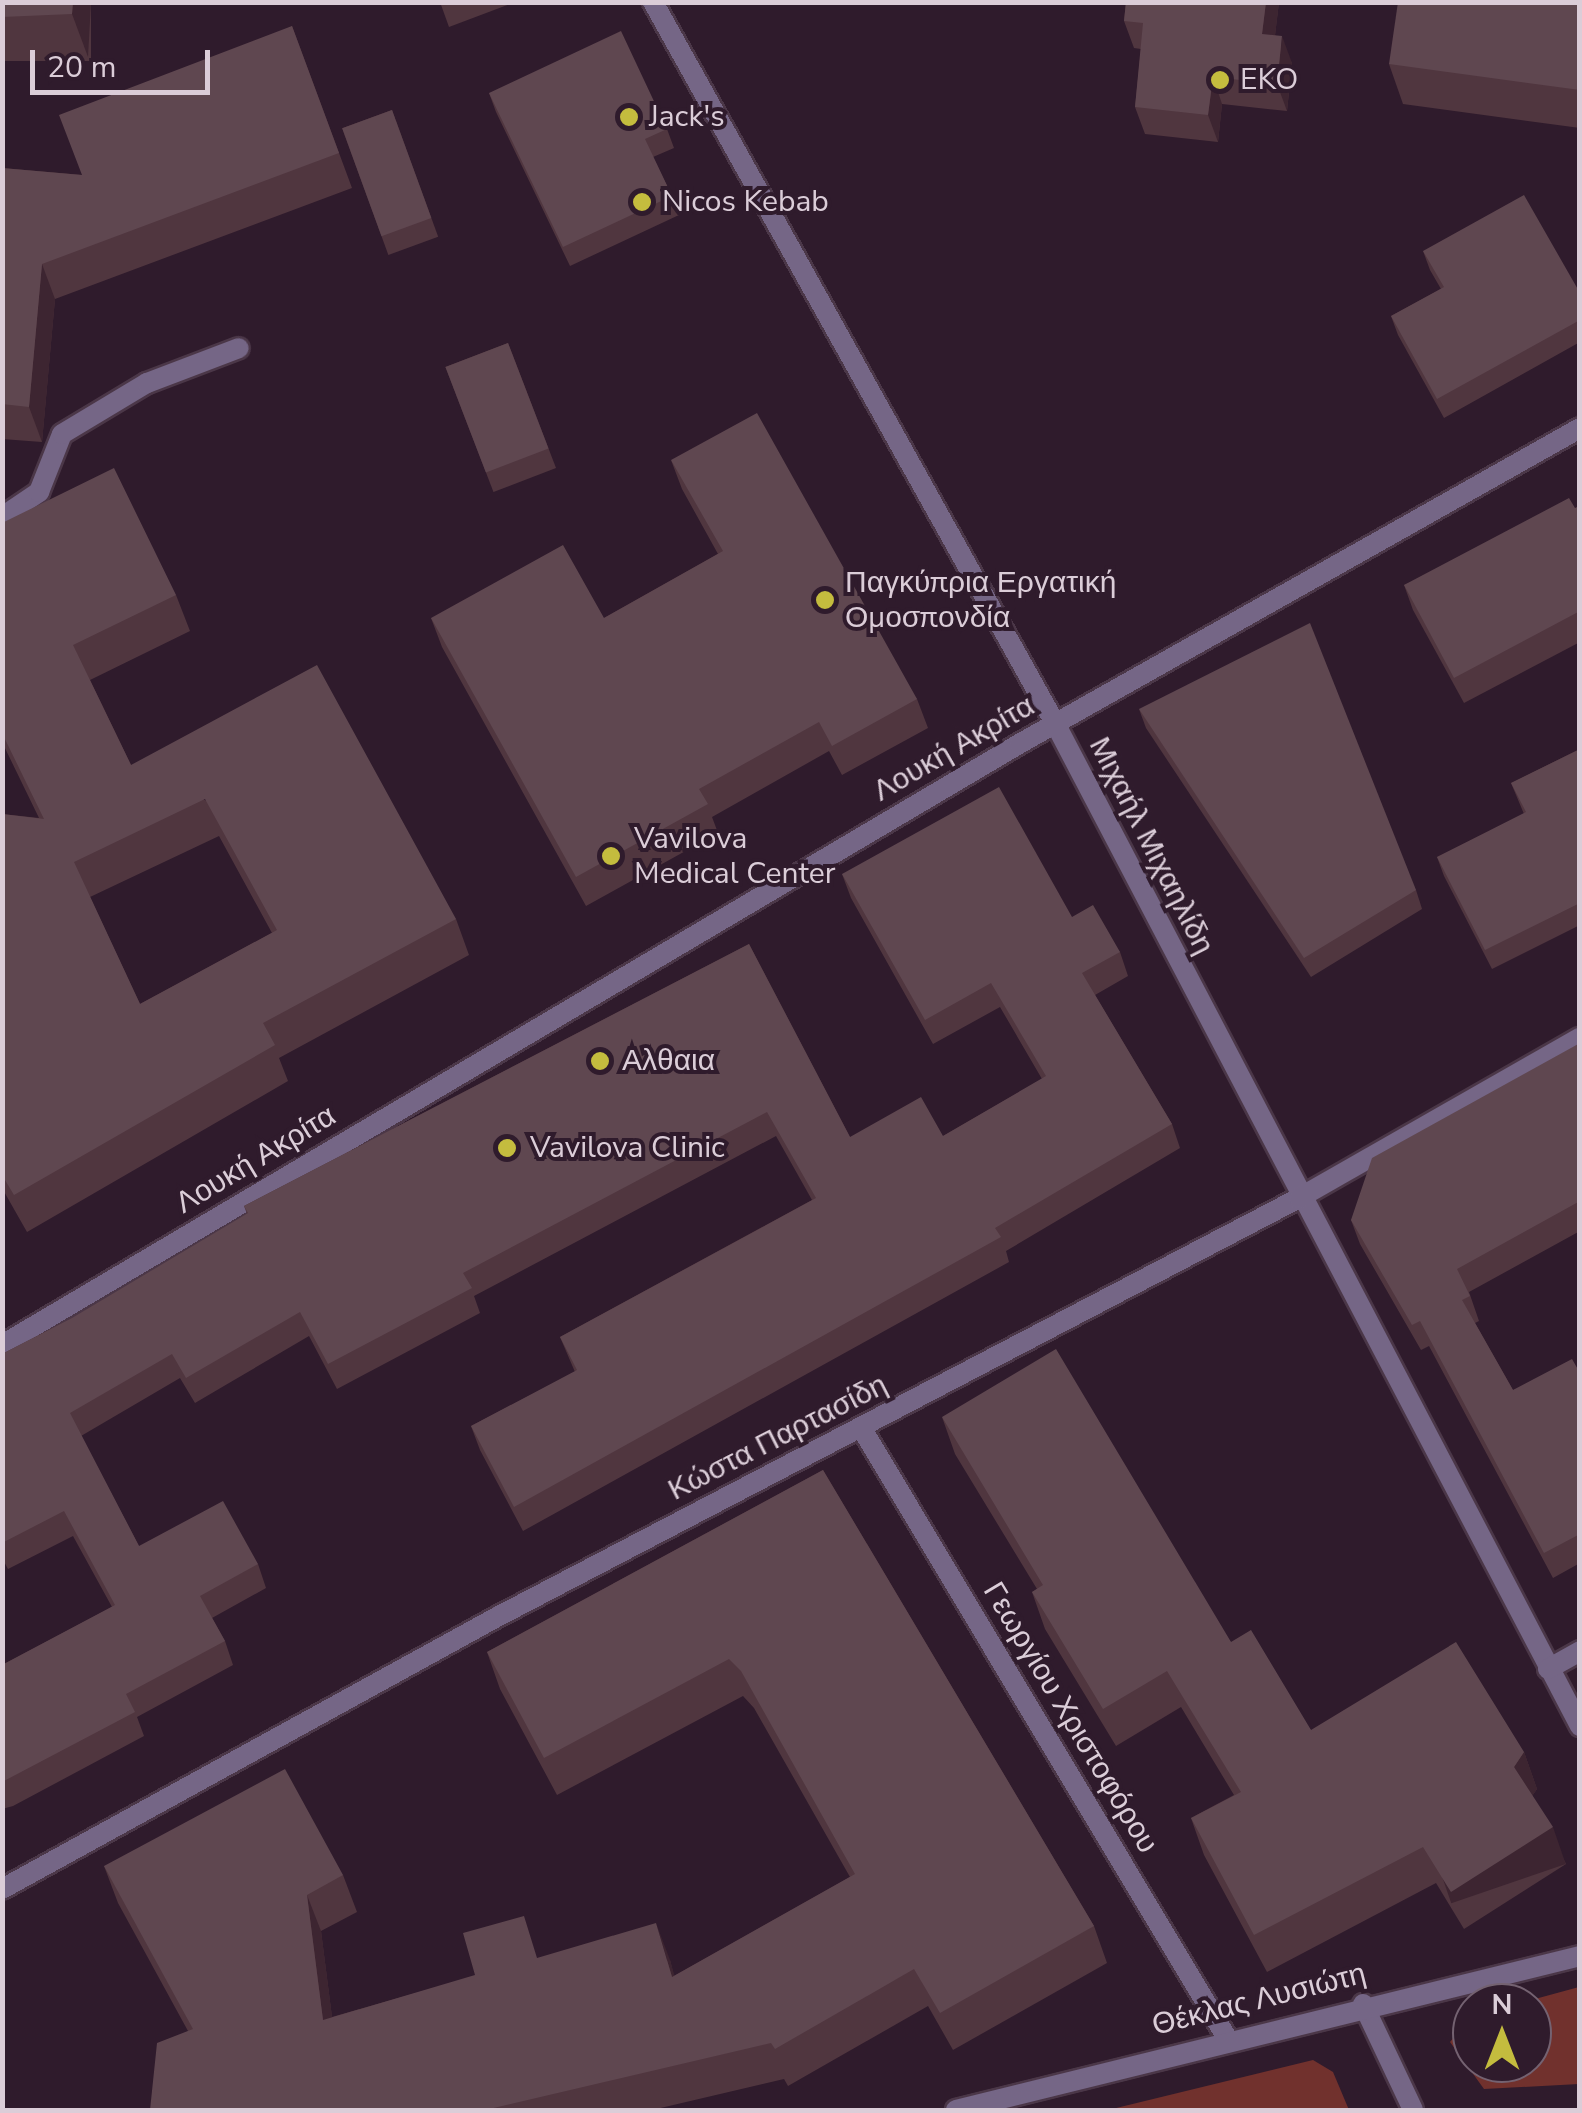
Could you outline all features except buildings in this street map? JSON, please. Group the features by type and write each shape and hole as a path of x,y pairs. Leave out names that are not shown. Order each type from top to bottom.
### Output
{"street":[{"name":"Μιχαήλ Μιχαηλίδη","path":"653,2 1056,725 1299,1198 1580,1726"},
{"path":"2,518 39,492 62,434 147,383 239,348"},
{"name":"Λουκή Ακρίτα","path":"2,1345 1056,725 1580,428"},
{"name":"Κώστα Παρτασίδη","path":"2,1890 1299,1198 1580,1038"},
{"name":"Γεωργίου Χριστοφόρου","path":"862,1428 1226,2038"},
{"path":"1548,1669 1580,1650"},
{"name":"Θέκλας Λυσιώτη","path":"956,2110 1363,2004 1580,1956"},
{"path":"1363,2004 1414,2110"}],"shaded area":[{"path":"1579,1987 1579,2084 1484,2089 1480,2083 1552,2083 1552,1994"},
{"path":"1313,2060 1333,2072 1349,2110 1108,2110"}],"place":[{"name":"EKO","path":"1220,80"},
{"name":"Jack's","path":"629,117"},
{"name":"Nicos Kebab","path":"642,202"},
{"name":"Παγκύπρια Εργατική Ομοσπονδία","path":"825,600"},
{"name":"Vavilova Medical Center","path":"611,856"},
{"name":"Αλθαια","path":"600,1061"},
{"name":"Vavilova Clinic","path":"507,1148"}]}
